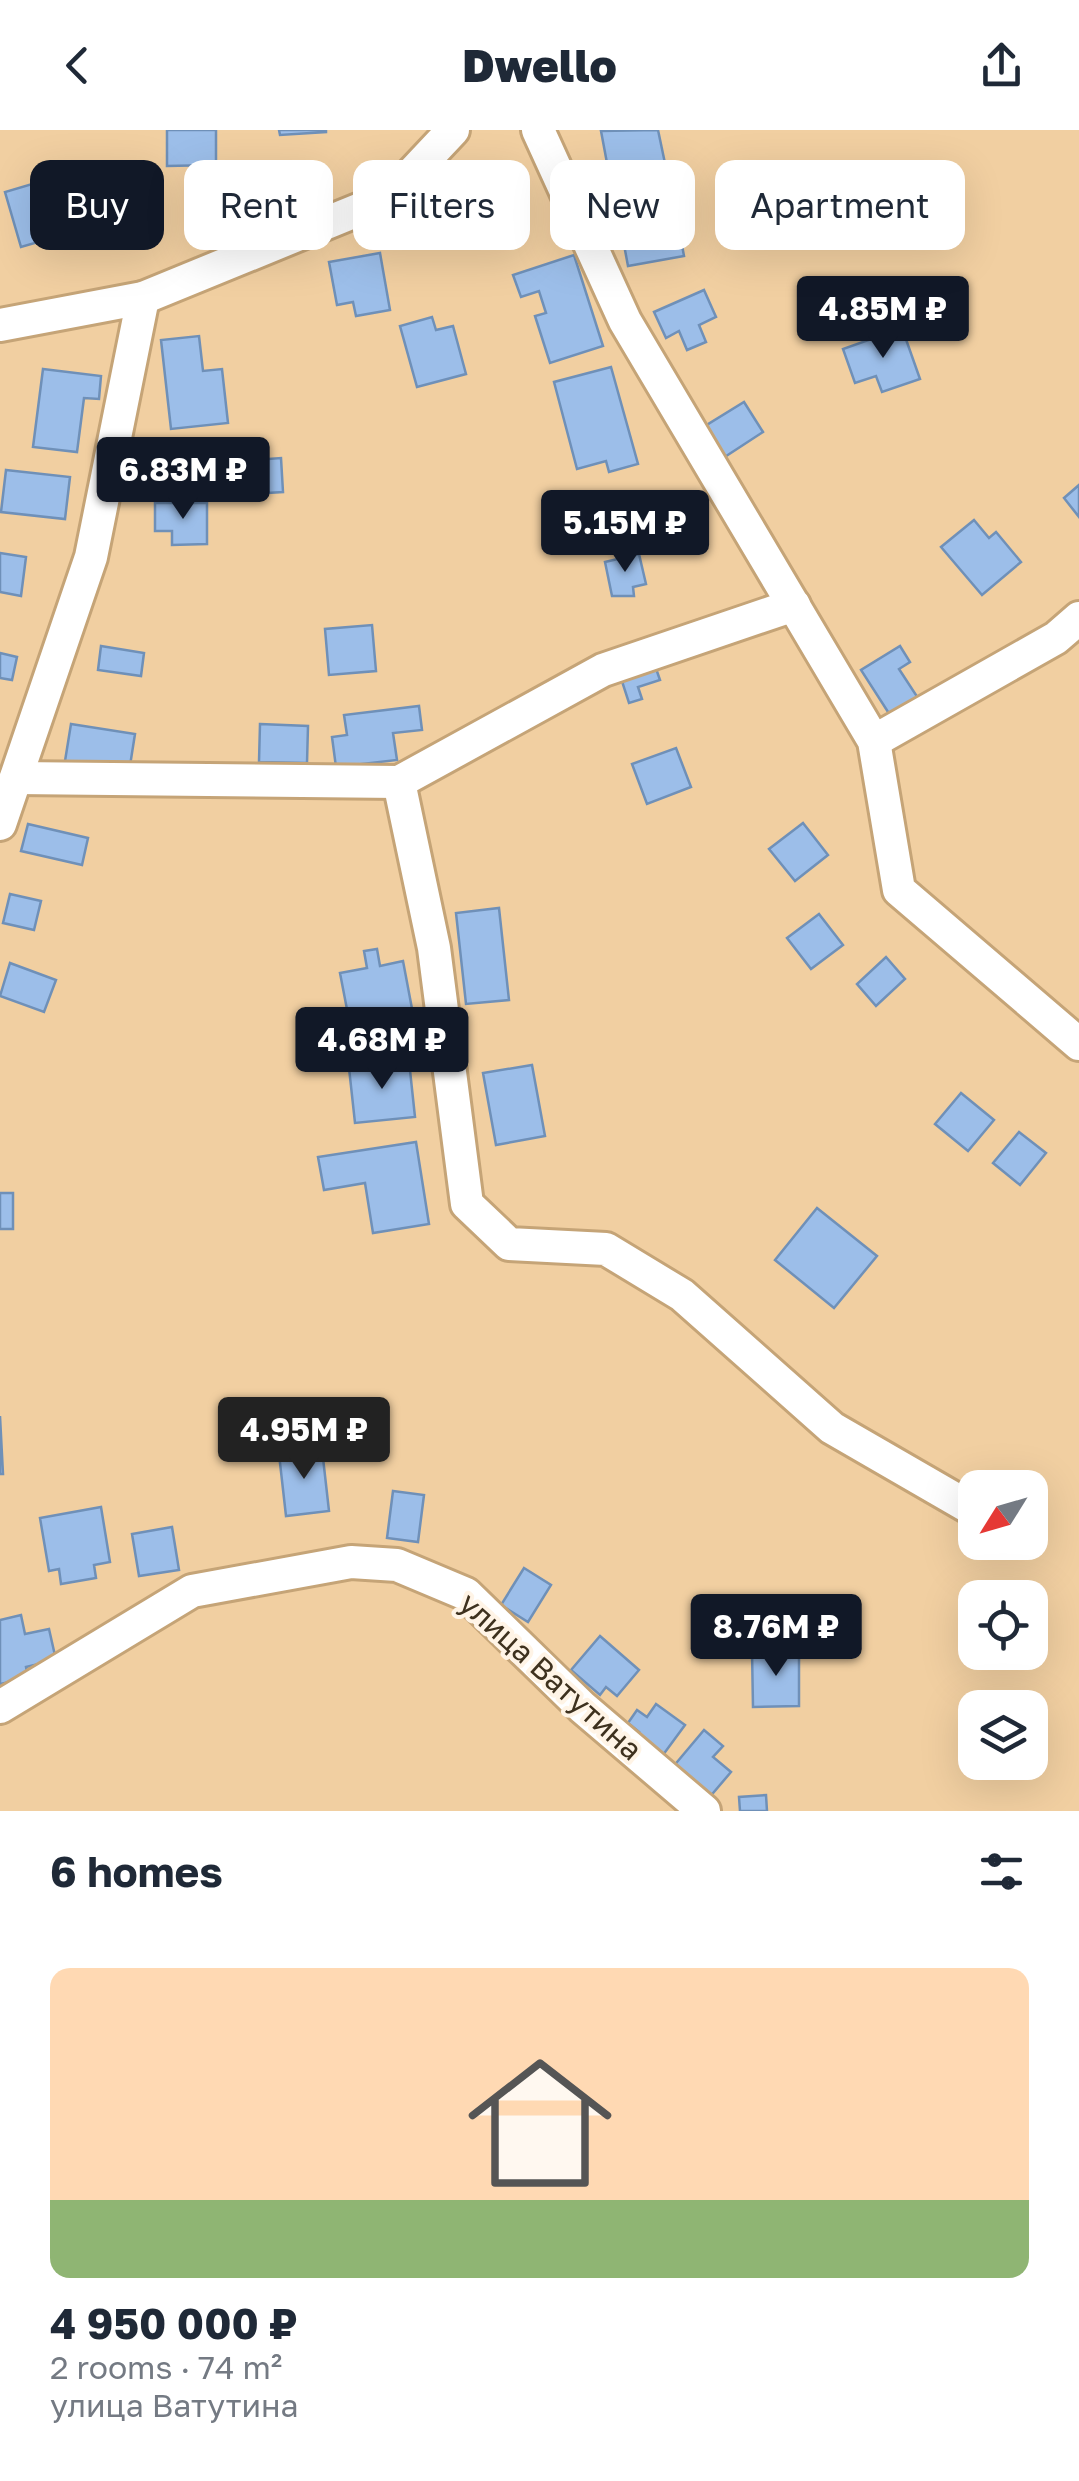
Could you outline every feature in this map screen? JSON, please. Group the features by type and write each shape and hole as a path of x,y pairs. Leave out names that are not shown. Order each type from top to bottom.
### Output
{"street":[{"path":"0,325 143,298 390,197 453,130"},
{"path":"538,130 625,321 874,742 899,890 1079,1044"},
{"path":"0,824 91,557 143,298"},
{"path":"16,778 399,782 603,670 794,605"},
{"path":"874,742 1056,638 1079,618"},
{"path":"399,782 434,948 468,1204 509,1244 606,1249 682,1295 832,1428 958,1501"},
{"name":"улица Ватутина","path":"0,1708 192,1591 351,1562 397,1566 466,1594 582,1707 704,1811"}],"building":[{"path":"167,130 216,130 216,160 184,160 184,166 167,166"},
{"path":"279,130 326,130 326,132 280,135"},
{"path":"658,130 664,160 606,160 601,131"},
{"path":"30,185 30,244 21,247 5,192"},
{"path":"625,250 683,250 684,256 628,266"},
{"path":"380,253 390,310 356,316 353,302 337,305 329,262"},
{"path":"574,255 603,346 550,363 535,316 546,313 539,291 521,297 513,275"},
{"path":"704,290 716,317 699,325 706,342 687,350 679,331 666,338 654,312"},
{"path":"432,317 436,330 453,326 466,374 417,387 400,326"},
{"path":"902,328 920,379 882,392 876,376 855,383 843,349"},
{"path":"199,336 203,371 222,369 228,423 171,429 161,340"},
{"path":"611,367 638,464 609,472 606,461 577,469 554,382"},
{"path":"43,369 101,376 99,399 84,398 77,452 33,447"},
{"path":"744,402 763,432 717,462 697,431"},
{"path":"281,458 283,492 188,498 185,465"},
{"path":"6,470 70,477 65,519 1,512"},
{"path":"1079,485 1079,517 1064,498"},
{"path":"155,503 207,503 207,544 172,545 172,531 155,531"},
{"path":"974,520 989,538 996,532 1021,562 982,595 941,547"},
{"path":"0,553 26,557 21,596 0,592"},
{"path":"639,554 646,584 633,587 634,596 612,596 605,562"},
{"path":"372,625 376,671 329,675 325,629"},
{"path":"101,646 144,653 141,676 98,670"},
{"path":"900,646 910,662 899,669 918,698 890,715 861,670"},
{"path":"0,653 17,657 12,680 0,678"},
{"path":"653,660 660,680 638,687 642,699 629,703 619,672"},
{"path":"419,706 422,730 393,733 397,760 336,767 332,737 347,735 344,715"},
{"path":"71,724 135,734 129,772 65,761"},
{"path":"260,724 308,726 307,763 259,762"},
{"path":"676,748 691,787 647,804 632,764"},
{"path":"803,823 828,855 795,881 769,849"},
{"path":"28,824 88,838 82,865 21,851"},
{"path":"10,894 41,901 34,930 3,923"},
{"path":"499,908 509,1000 466,1004 456,913"},
{"path":"819,914 843,945 811,969 787,938"},
{"path":"377,949 380,966 403,961 413,1014 350,1025 340,973 367,968 364,951"},
{"path":"886,957 905,979 876,1006 857,984"},
{"path":"10,963 56,980 44,1012 0,996"},
{"path":"409,1061 415,1117 355,1123 349,1068"},
{"path":"532,1065 545,1136 496,1145 483,1073"},
{"path":"961,1093 994,1120 968,1151 935,1124"},
{"path":"1019,1132 1046,1153 1020,1185 993,1163"},
{"path":"416,1142 429,1224 373,1233 365,1183 324,1190 318,1157"},
{"path":"0,1193 13,1193 13,1229 0,1229"},
{"path":"817,1208 877,1256 834,1308 775,1260"},
{"path":"0,1416 3,1474 0,1474"},
{"path":"322,1449 329,1511 286,1516 279,1454"},
{"path":"393,1491 424,1495 418,1542 387,1538"},
{"path":"101,1507 110,1562 94,1565 96,1578 61,1584 59,1569 49,1571 40,1518"},
{"path":"172,1527 179,1570 139,1576 132,1534"},
{"path":"524,1568 551,1585 528,1622 501,1605"},
{"path":"21,1615 25,1634 49,1629 56,1660 26,1667 28,1678 0,1684 0,1620"},
{"path":"600,1636 639,1670 617,1696 606,1687 600,1695 571,1670"},
{"path":"752,1651 799,1651 799,1706 753,1707"},
{"path":"656,1704 685,1725 660,1759 634,1739 639,1732 628,1723 637,1710 647,1717"},
{"path":"704,1730 723,1746 713,1757 731,1772 708,1799 672,1768"},
{"path":"766,1795 767,1811 740,1811 739,1797"}]}
